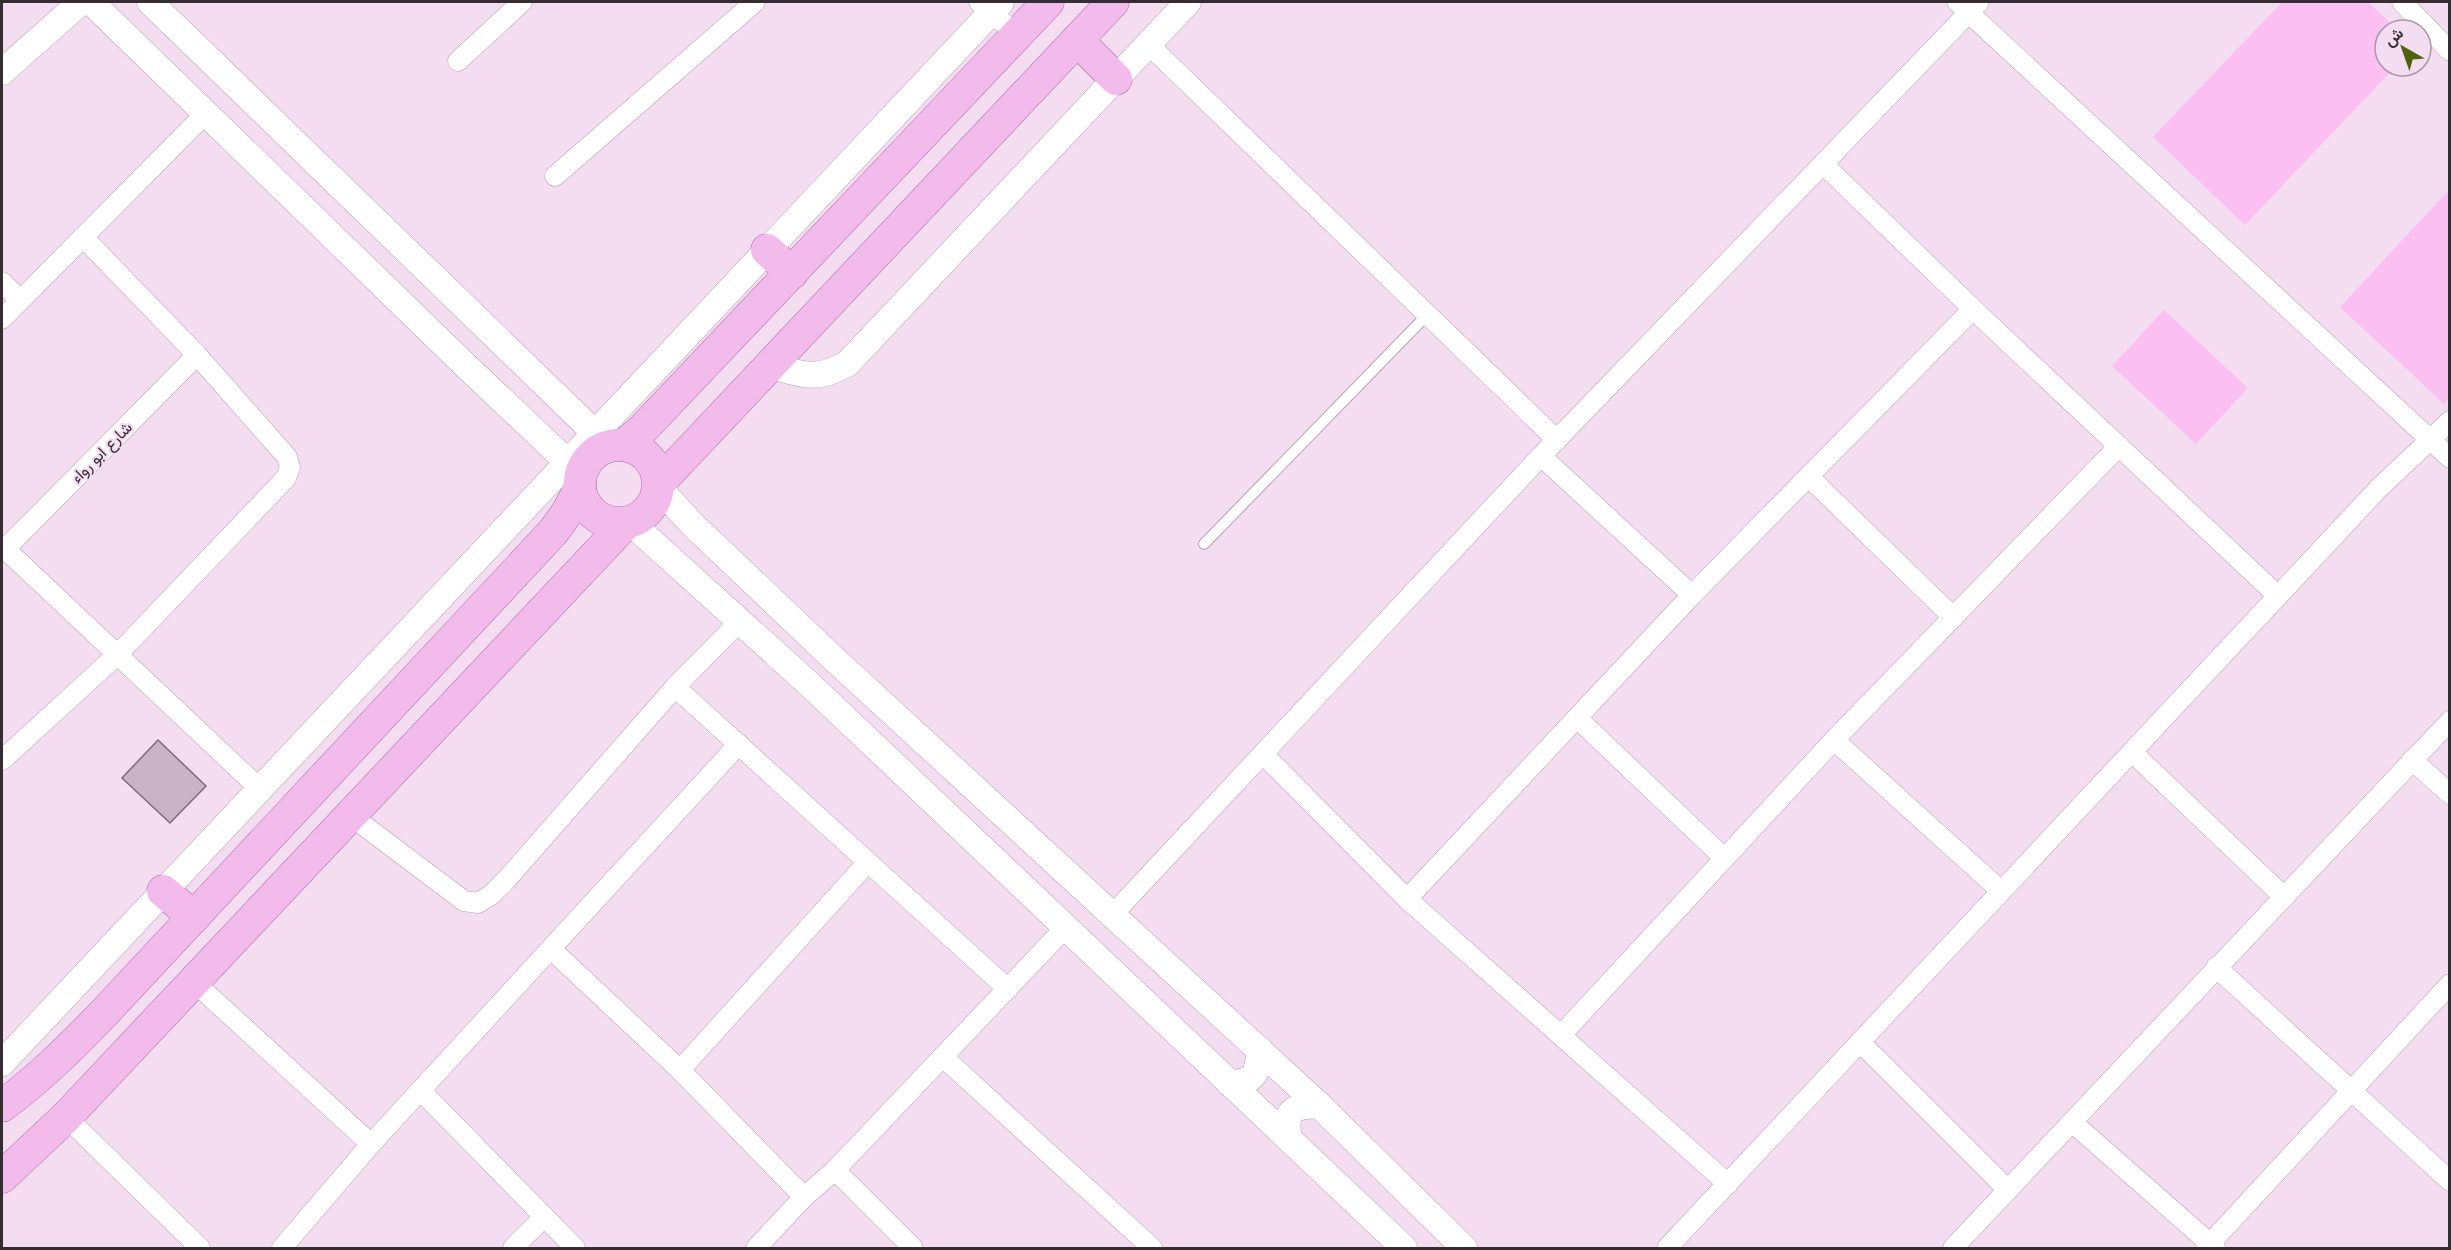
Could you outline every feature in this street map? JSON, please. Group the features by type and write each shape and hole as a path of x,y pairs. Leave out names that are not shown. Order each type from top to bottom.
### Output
{"main road":[{"path":"576,473 598,451 612,441 633,440 1048,2"},
{"path":"2,1176 15,1150 66,1117 350,814 628,523 650,509 659,485 768,365 1113,2"},
{"path":"1077,40 1116,79"},
{"path":"767,250 792,273"},
{"path":"612,441 635,448 652,462 659,485"},
{"path":"576,473 581,495 593,515 614,524 628,523"},
{"path":"2,1106 23,1091 61,1056 194,917 553,532 577,497 576,473"},
{"path":"163,891 194,917"}],"street":[{"path":"2,72 81,2"},
{"path":"2,1063 260,789 576,473 207,112 91,2"},
{"path":"150,2 612,441 767,250 990,5 1017,35"},
{"path":"458,61 522,2"},
{"path":"555,176 755,2"},
{"path":"768,365 813,376 831,373 847,364 1188,2"},
{"path":"2402,2 2447,43"},
{"path":"1113,914 1541,456 1824,165 1968,5 2450,458"},
{"path":"1148,44 1557,440"},
{"path":"2,319 207,112"},
{"path":"1824,165 1973,309 2278,596"},
{"path":"2,760 117,655 286,478 290,467 287,457 197,355 83,237"},
{"path":"2,282 20,300"},
{"path":"1407,899 1692,595 1973,309"},
{"name":"شارع ابو رواء","path":"3,548 197,355"},
{"path":"1667,1248 2379,488 2450,421"},
{"path":"1561,1035 1833,740 2119,446"},
{"path":"1541,456 1692,595"},
{"path":"1809,477 1953,617"},
{"path":"659,485 692,524 833,658 1260,1050 1464,1248"},
{"path":"628,523 741,620 1404,1248"},
{"path":"3,548 260,789"},
{"path":"350,814 464,901 478,903 491,896 507,879 675,687 741,620"},
{"path":"808,683 833,658"},
{"path":"675,687 1008,989"},
{"path":"1577,718 1724,858"},
{"path":"1953,1248 2450,721"},
{"path":"1833,740 2000,890"},
{"path":"282,1248 371,1144 739,744"},
{"path":"2132,752 2284,897"},
{"path":"1263,754 1407,899 1728,1184"},
{"path":"2412,760 2450,794"},
{"path":"680,1070 867,863"},
{"path":"756,1248 804,1197 835,1170 1065,928"},
{"path":"551,949 680,1070 804,1197"},
{"path":"2216,967 2450,1181"},
{"path":"193,981 371,1144"},
{"path":"2073,1123 2210,1247 2350,1090 2450,984"},
{"path":"1860,1042 2008,1190"},
{"path":"1229,1083 1247,1081 1253,1077 1257,1071 1260,1050"},
{"path":"943,1057 1152,1248"},
{"path":"421,1091 575,1248"},
{"path":"1289,1139 1287,1120 1289,1114 1299,1107 1319,1106"},
{"path":"66,1117 200,1248"},
{"path":"835,1170 913,1248"},
{"path":"513,1248 544,1217"}],"lane":[{"path":"1204,544 1428,314"}],"shaded area":[{"path":"2282,2 2368,2 2385,18 2373,18 2373,78 2385,78 2245,225 2153,137"},
{"path":"2449,190 2450,398 2444,404 2340,307"},
{"path":"2164,310 2248,388 2196,444 2112,366"}],"building":[{"path":"158,740 206,786 170,823 122,778"}]}
